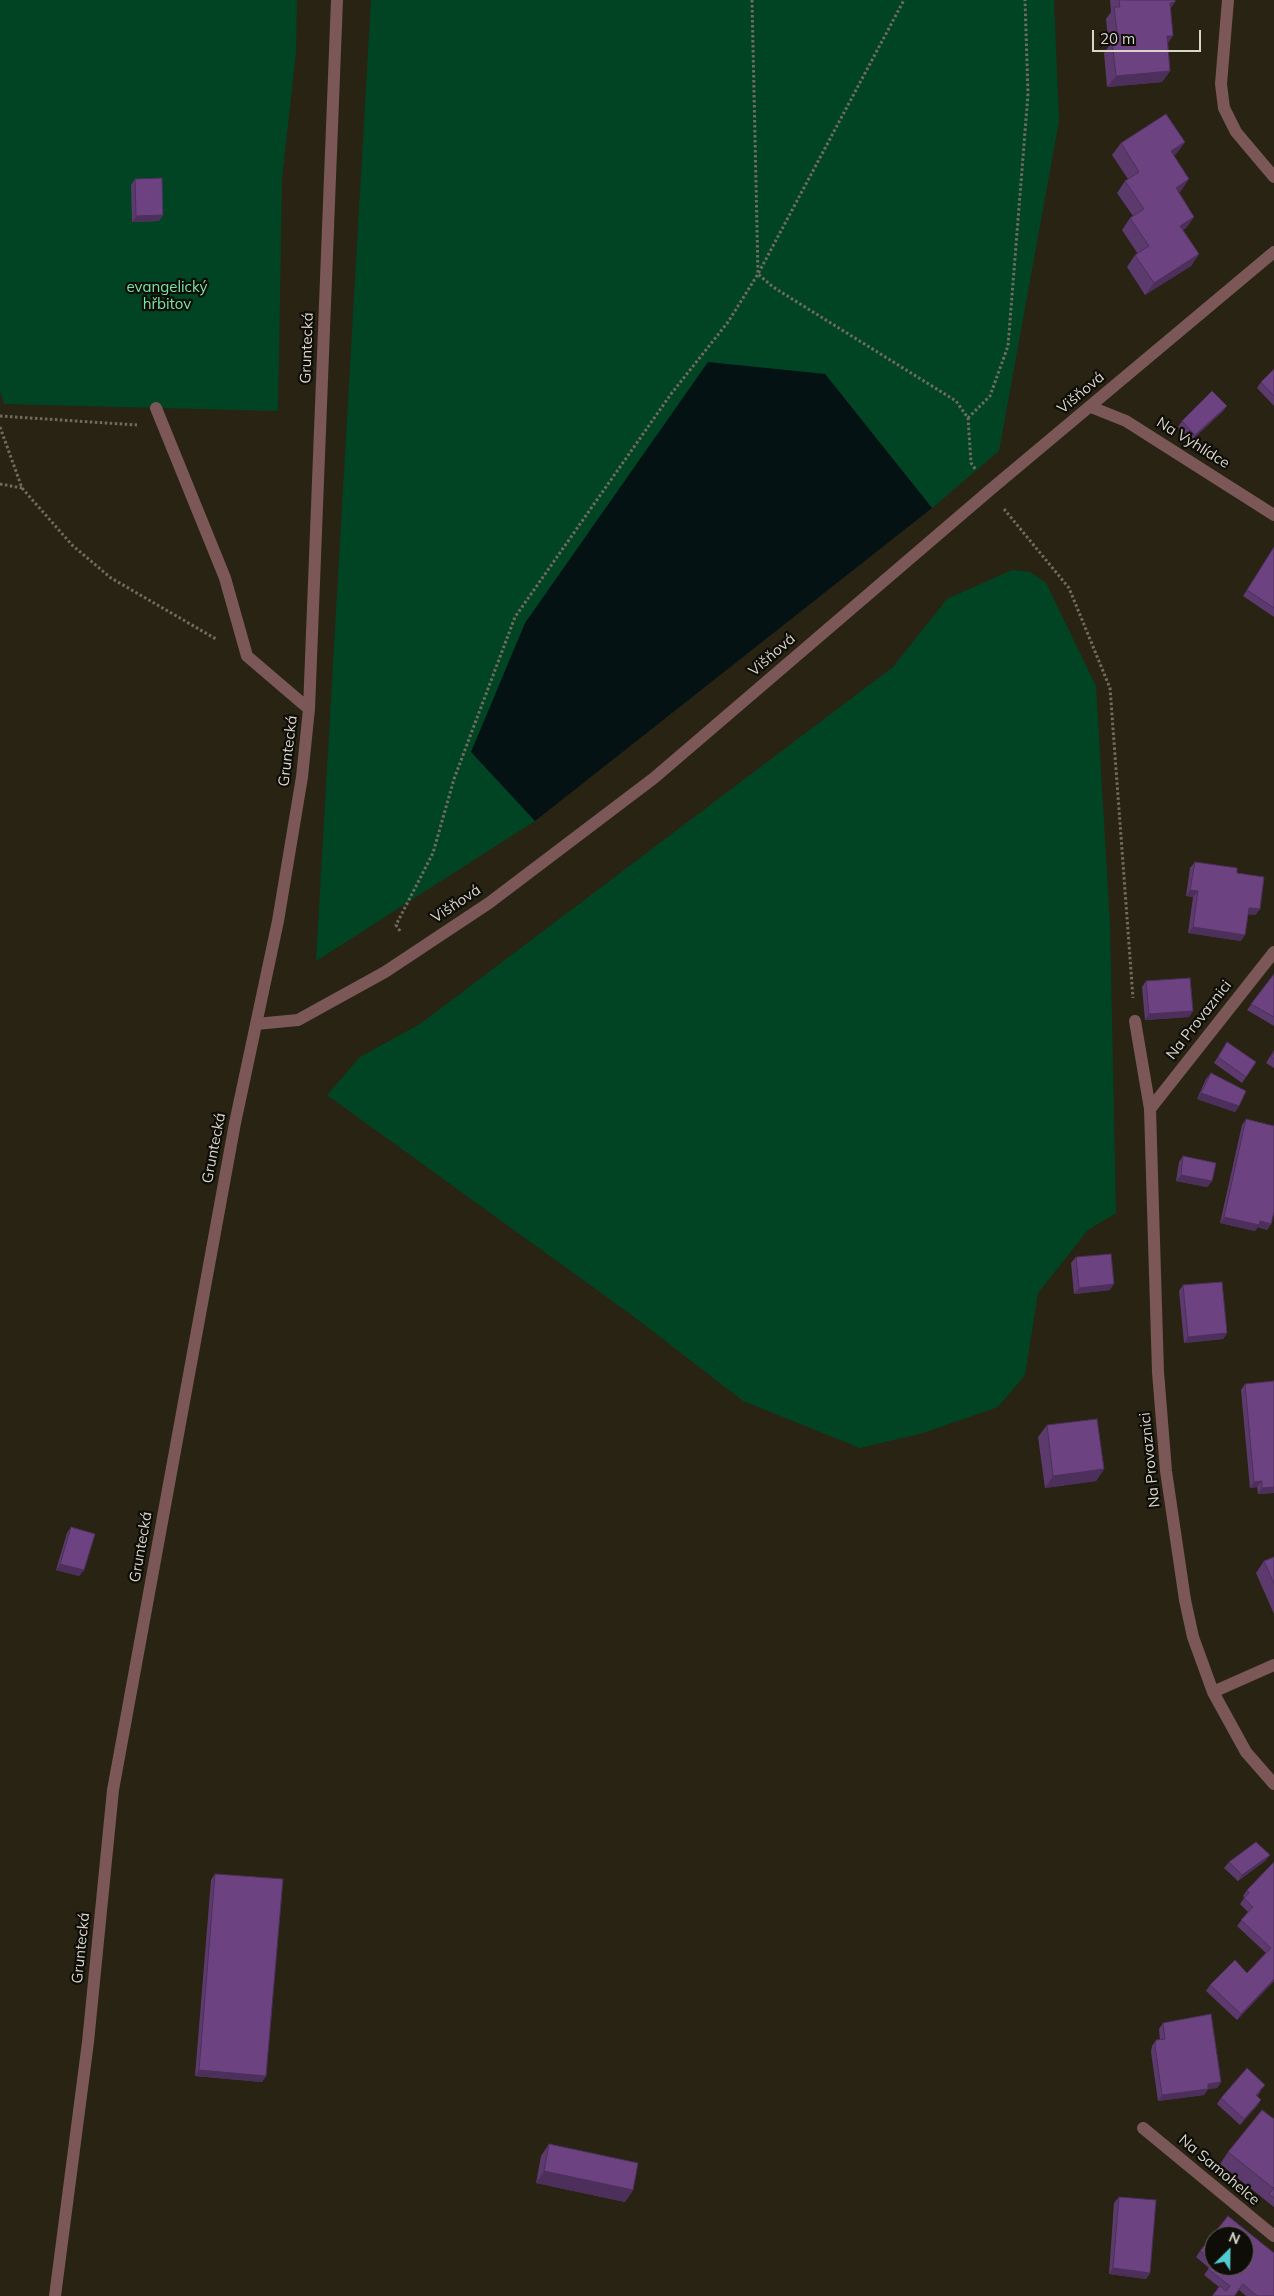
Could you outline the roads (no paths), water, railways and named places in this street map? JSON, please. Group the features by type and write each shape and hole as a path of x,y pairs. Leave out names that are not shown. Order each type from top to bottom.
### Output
{"street":[{"name":"Gruntecká","path":"54,2296 88,2042 113,1790 235,1123 283,892 302,777 309,709 337,0"},
{"path":"1228,0 1221,84 1224,108 1236,132 1274,177"},
{"name":"Višňová","path":"256,1024 298,1020 385,972 489,902 654,778 990,490 1274,252"},
{"name":"Na Vyhlídce","path":"1090,407 1126,421 1170,447 1274,515"},
{"path":"156,408 225,578 247,656 309,709"},
{"name":"Na Provaznici","path":"1150,1109 1274,952"},
{"name":"Na Provaznici","path":"1134,1021 1150,1109 1158,1372 1166,1471 1185,1600 1193,1637 1213,1692 1246,1752 1274,1784"},
{"path":"1213,1692 1274,1665"},
{"name":"Na Samohelce","path":"1144,2128 1274,2236"}],"park label":[{"name":"evangelický hřbitov","path":"167,296"}]}
